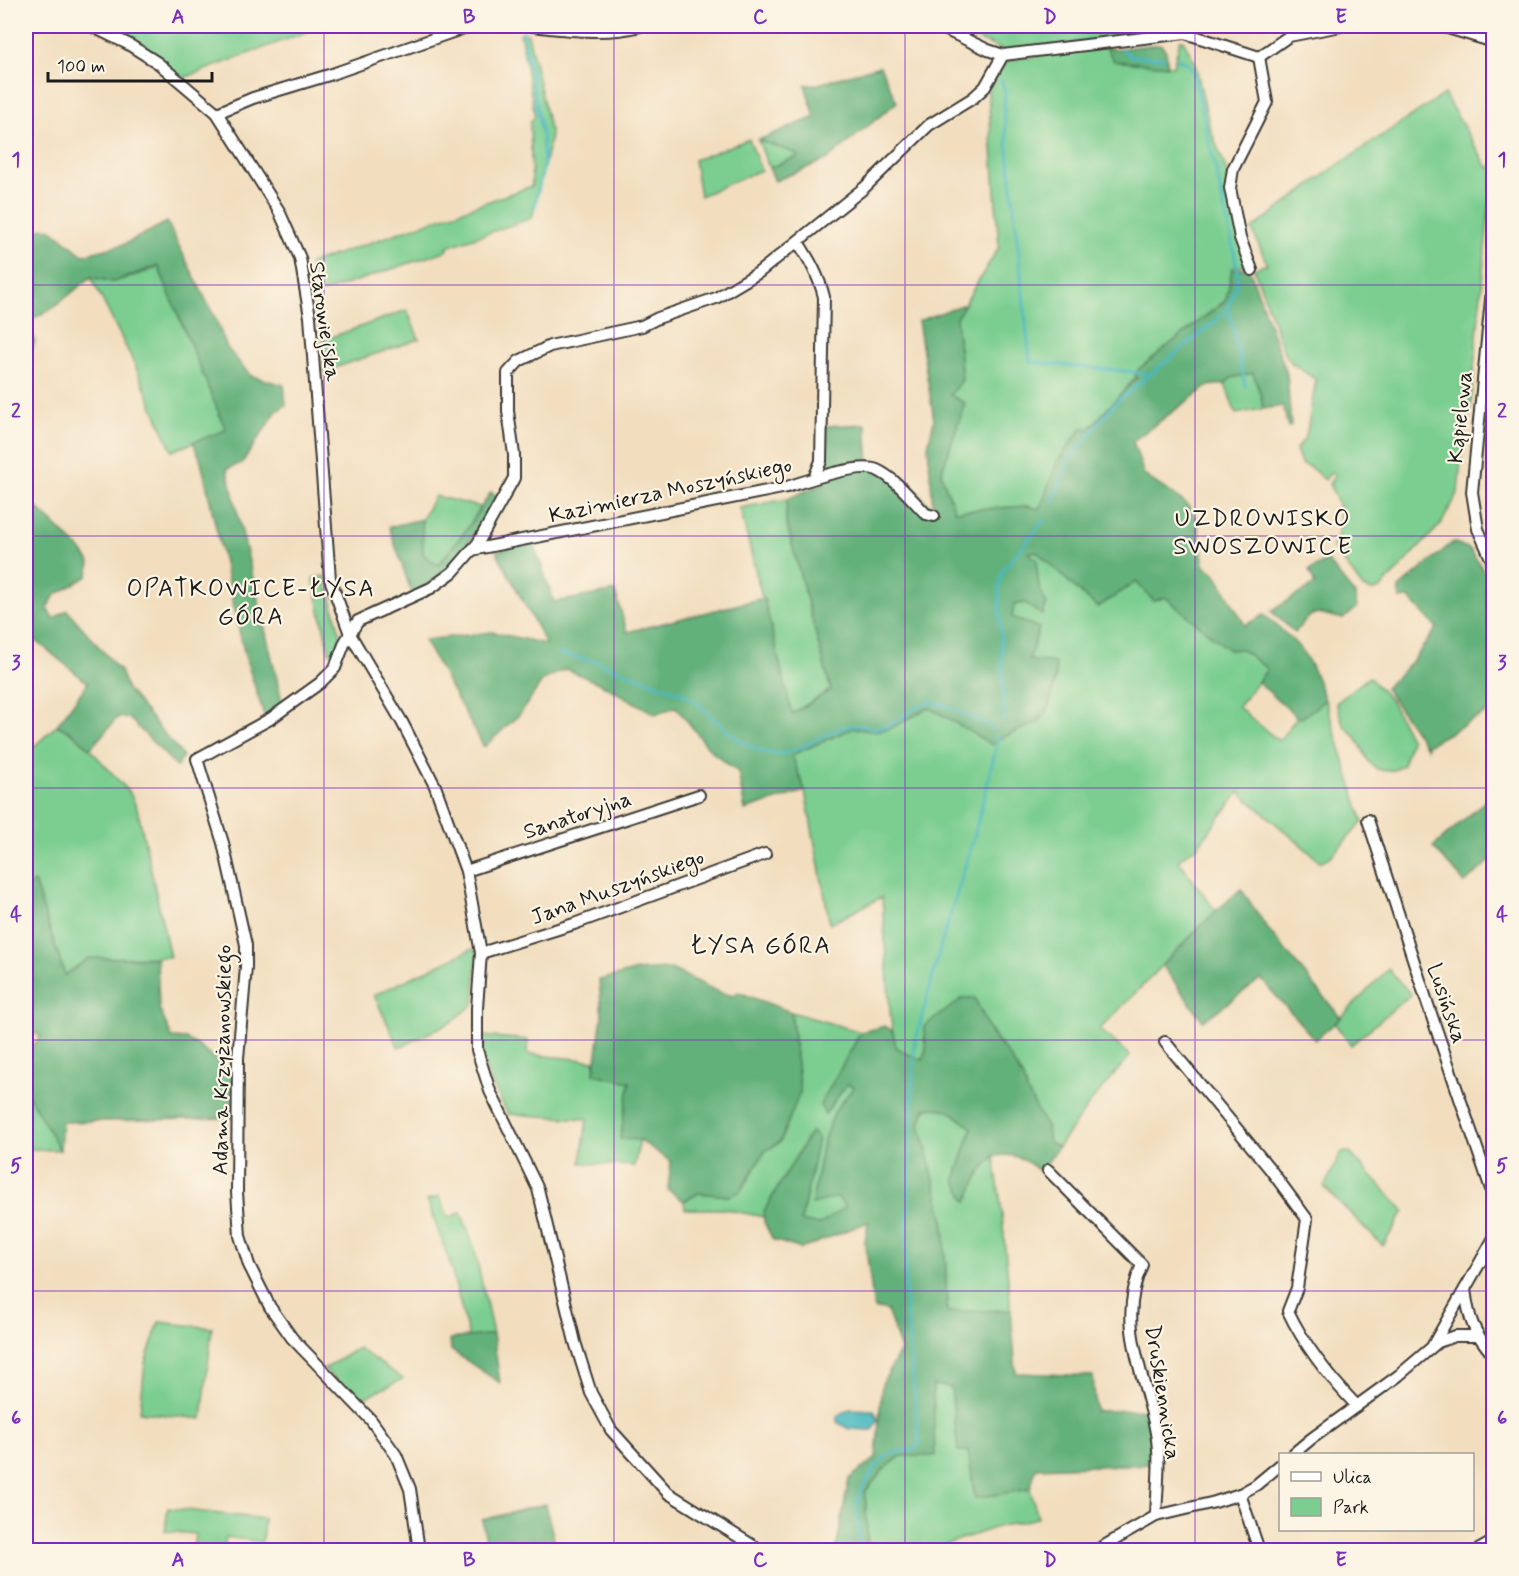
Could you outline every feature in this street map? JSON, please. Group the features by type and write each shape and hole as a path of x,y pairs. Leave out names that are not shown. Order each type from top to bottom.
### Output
{"street":[{"name":"Starowiejska","path":"91,26 128,44 158,63 217,113 279,211 300,258 310,317 330,579 350,633 402,722 435,786 466,871 481,953 477,1050 490,1091 538,1189 575,1342 591,1393 610,1430 668,1493 760,1551"},
{"path":"217,113 256,97 329,75 470,26"},
{"path":"533,26 587,30 628,29 640,26"},
{"path":"938,26 988,51 1003,55 1185,33 1258,57"},
{"path":"1258,57 1289,36 1341,26"},
{"path":"1441,26 1494,42"},
{"path":"350,633 358,621 430,588 453,572 472,550 496,513 514,478 507,381 508,373 519,361 550,346 642,326 657,318 716,298 759,273 864,188 929,125 973,98 985,87 1003,55"},
{"path":"1252,270 1240,238 1230,188 1233,169 1267,102 1258,57"},
{"name":"Kazimierza Moszyńskiego","path":"472,550 787,487 814,478 821,461 824,297 809,259 798,242"},
{"name":"Kąpielowa","path":"1494,269 1472,492 1478,529 1494,565"},
{"path":"814,478 872,468 888,477 926,514 934,516"},
{"name":"Adama Krzyżanowskiego","path":"350,633 335,668 320,683 270,719 197,759 223,843 246,945 238,1058 237,1192 240,1236 249,1265 270,1307 288,1333 371,1420 396,1455 410,1489 419,1551"},
{"name":"Sanatoryjna","path":"466,871 699,795"},
{"name":"Lusińska","path":"1368,820 1424,994 1494,1198"},
{"name":"Jana Muszyńskiego","path":"481,953 574,924 765,854"},
{"path":"1165,1042 1270,1169 1307,1219 1298,1288 1288,1311 1298,1334 1330,1378 1357,1406"},
{"name":"Druskiennicka","path":"1048,1170 1142,1265 1133,1287 1132,1340 1156,1430 1160,1461 1156,1516"},
{"path":"1432,1346 1494,1238"},
{"path":"1465,1288 1470,1320 1478,1336 1494,1356"},
{"path":"1296,1453 1398,1376 1432,1346 1455,1336 1478,1336"},
{"path":"1096,1551 1156,1516 1240,1494 1256,1485 1279,1467"},
{"path":"1240,1494 1259,1551"},
{"path":"1478,1551 1494,1541"}],"green space":[{"path":"101,26 322,26 184,78"},
{"path":"947,26 1125,26 1129,37 1005,51"},
{"path":"520,33 528,34 551,136 532,218 447,247 448,250 318,294 309,264 532,186 530,123 535,116"},
{"path":"1180,40 1183,40 1195,62 1210,128 1229,177 1248,265 1232,268 1226,300 1140,368 1135,375 1137,376 1089,429 1082,428 1057,462 1040,509 1027,506 955,511 941,474 965,403 950,395 962,380 956,318 999,247 988,91 1005,62 1106,47 1114,61 1173,66"},
{"path":"1159,44 1165,50 1167,66 1114,61 1106,47 1114,49"},
{"path":"880,66 897,102 828,159 775,181 769,168 797,157 797,154 758,140 815,117 805,85 818,84"},
{"path":"1444,94 1488,168 1493,166 1470,411 1462,449 1458,493 1441,524 1380,589 1372,591 1363,588 1333,547 1340,523 1337,500 1329,484 1335,475 1331,472 1325,480 1310,467 1301,464 1296,449 1306,437 1316,380 1293,364 1285,355 1254,269 1267,264 1252,229 1332,169"},
{"path":"749,139 761,170 700,196 694,160"},
{"path":"758,140 797,153 797,157 769,168"},
{"path":"167,222 217,322 227,348 251,376 284,385 286,405 276,412 242,463 227,469 283,705 265,718 245,656 201,461 193,442 226,430 158,266 113,282 91,277 53,308 27,322 35,342 26,363 26,230 32,236 42,228 52,230 83,255 125,244"},
{"path":"158,266 226,430 172,451 134,363 91,277 113,282"},
{"path":"1249,268 1287,374 1291,426 1288,427 1283,406 1263,409 1253,373 1231,378 1225,384 1208,386 1133,441 1144,475 1187,504 1197,521 1204,566 1215,573 1245,625 1264,615 1287,634 1308,661 1325,700 1302,718 1297,717 1258,682 1267,669 1241,649 1229,650 1165,597 1154,601 1136,582 1098,607 1036,551 1028,553 1037,559 1039,588 1047,604 1042,615 1025,603 1014,605 1012,617 1039,628 1029,660 1055,663 1056,675 1049,707 1039,722 1003,737 992,745 928,708 889,729 871,731 853,728 792,755 805,791 745,810 738,772 711,751 676,707 655,714 605,686 566,669 543,680 520,714 484,747 424,640 492,632 546,644 496,551 533,542 554,602 615,591 627,632 764,598 792,714 831,690 786,522 787,499 824,483 825,426 866,424 869,465 880,465 897,472 933,508 928,446 934,420 918,321 965,304 956,318 962,380 950,395 965,403 941,474 955,511 1027,506 1040,509 1057,462 1082,428 1089,429 1137,377 1135,375 1140,368 1226,300 1232,270"},
{"path":"407,310 419,339 323,372 323,340"},
{"path":"1253,373 1263,409 1236,414 1225,384 1230,378"},
{"path":"491,492 498,498 461,552 440,574 412,594 389,527 422,519 423,554 438,565 467,529"},
{"path":"435,496 481,507 467,529 438,565 423,555 422,519"},
{"path":"26,497 82,551 90,562 88,576 55,595 47,608 53,619 67,610 120,671 127,689 183,756 177,767 129,718 118,717 90,749 74,734 57,725 88,683 30,636 26,638"},
{"path":"787,499 786,522 831,690 791,714 740,508"},
{"path":"1453,542 1470,549 1489,579 1493,595 1493,709 1427,745 1427,748 1385,688 1411,663 1437,628 1409,598 1400,599 1399,588"},
{"path":"1036,551 1098,607 1136,581 1154,601 1165,597 1229,649 1241,649 1268,669 1238,707 1279,741 1297,717 1302,717 1325,700 1363,822 1332,855 1321,862 1239,792 1198,846 1178,860 1216,911 1100,1029 1130,1056 1094,1098 1058,1147 1049,1142 1043,1122 1018,1072 989,1028 981,1010 924,1038 926,1049 923,1060 895,1047 890,1012 882,897 830,924 805,791 791,755 853,728 871,731 889,729 928,708 1003,737 1039,722 1049,707 1056,675 1028,660 1012,617 1013,605 1025,603 1042,615 1047,604 1039,588 1037,559 1027,553"},
{"path":"1327,560 1355,595 1357,608 1343,619 1320,614 1310,616 1295,633 1271,611 1315,584 1309,571"},
{"path":"325,576 341,637 336,653 329,652 313,578"},
{"path":"1369,677 1391,701 1411,740 1403,765 1395,770 1377,769 1369,762 1356,737 1344,726 1336,703"},
{"path":"57,725 75,735 130,793 138,811 170,957 89,958 65,975 34,883 26,888 26,754"},
{"path":"1493,794 1493,858 1465,883 1433,847"},
{"path":"34,882 65,975 89,958 157,958 159,1008 172,1038 186,1039 197,1045 227,1069 233,1081 233,1118 62,1122 60,1150 26,1091 26,1054 41,1036 26,1031 26,888"},
{"path":"1241,889 1268,929 1341,1018 1315,1040 1261,979 1203,1021 1162,965"},
{"path":"472,949 477,951 474,1004 453,1021 399,1048 374,995"},
{"path":"671,969 721,993 735,996 738,992 791,1012 800,1092 780,1142 765,1151 740,1192 728,1196 699,1193 684,1201 668,1190 671,1162 640,1140 620,1139 630,1082 594,1074 602,1017 599,980 634,971"},
{"path":"1388,969 1411,994 1351,1045 1335,1024"},
{"path":"963,998 975,998 991,1034 1008,1054 1023,1078 1027,1091 1047,1128 1049,1142 1058,1147 1041,1172 1019,1158 1009,1155 994,1156 981,1170 967,1202 955,1180 972,1128 956,1115 945,1110 925,1109 920,1124 944,1221 947,1312 1011,1310 1016,1373 1093,1376 1096,1411 1147,1410 1155,1464 1036,1468 1030,1489 975,1498 968,1451 958,1451 951,1387 933,1385 935,1456 901,1456 882,1471 865,1492 868,1550 836,1550 849,1479 876,1458 882,1384 901,1350 887,1310 874,1309 865,1241 868,1222 801,1249 773,1240 764,1222 764,1211 811,1131 818,1138 801,1221 819,1225 845,1207 838,1197 812,1204 823,1142 835,1111 854,1087 847,1084 825,1114 820,1105 861,1032 885,1026 893,1032 896,1047 923,1060 926,1049 924,1026"},
{"path":"791,1012 861,1032 820,1105 847,1084 854,1087 835,1111 823,1142 812,1203 838,1197 845,1207 819,1226 801,1221 818,1138 811,1132 765,1211 764,1217 724,1209 685,1209 684,1201 699,1193 728,1196 747,1182 765,1151 780,1142 800,1092"},
{"path":"482,1036 528,1040 527,1054 595,1061 594,1074 631,1082 620,1139 640,1139 634,1166 581,1163 587,1119 508,1114 490,1080 483,1060"},
{"path":"26,1091 60,1150 26,1149"},
{"path":"937,1107 950,1111 972,1128 955,1180 967,1201 981,1170 994,1156 1011,1310 947,1312 944,1221 920,1124 925,1109"},
{"path":"1349,1152 1404,1211 1383,1246 1324,1187 1341,1153"},
{"path":"439,1196 449,1218 461,1212 474,1247 493,1334 469,1338 449,1260 427,1201"},
{"path":"159,1322 212,1328 202,1419 140,1412 145,1363"},
{"path":"493,1334 500,1383 451,1350 450,1339"},
{"path":"358,1348 403,1379 358,1401 324,1369"},
{"path":"932,1385 951,1387 958,1450 968,1450 975,1498 1030,1489 1038,1518 997,1527 929,1550 868,1550 865,1492 882,1471 901,1456"},
{"path":"545,1504 557,1550 488,1550 482,1520"},
{"path":"168,1508 264,1519 262,1542 226,1537 224,1550 193,1550 195,1534 165,1531"}],"water":[{"path":"850,1409 874,1410 878,1420 872,1430 849,1429 837,1422 837,1416"}],"waterway":[{"path":"1122,26 1124,33"},
{"path":"523,31 542,135 544,165 534,209"},
{"path":"1123,49 1130,56 1164,58"},
{"path":"1052,503 1070,459 1114,404 1217,320 1227,309 1236,286 1238,273 1233,246 1193,71 1189,64 1177,59"},
{"path":"1001,80 1005,90 1004,113 1030,362 1148,375"},
{"path":"1227,309 1233,326 1245,386"},
{"path":"1004,720 999,587 1002,572 1044,520"},
{"path":"560,654 597,662 686,695 724,728 747,745 759,750 772,753 790,752 840,729 850,726 868,727"},
{"path":"871,729 888,726 919,706 931,702 947,706 991,729"},
{"path":"861,1550 857,1509 866,1482 887,1456 914,1449 919,1445 905,1297 914,1046 941,945 974,837 999,736"}],"district":[{"name":"UZDROWISKO SWOSZOWICE","path":"1263,532"},
{"name":"OPATKOWICE-ŁYSA GÓRA","path":"251,602"},
{"name":"ŁYSA GÓRA","path":"761,945"}]}
